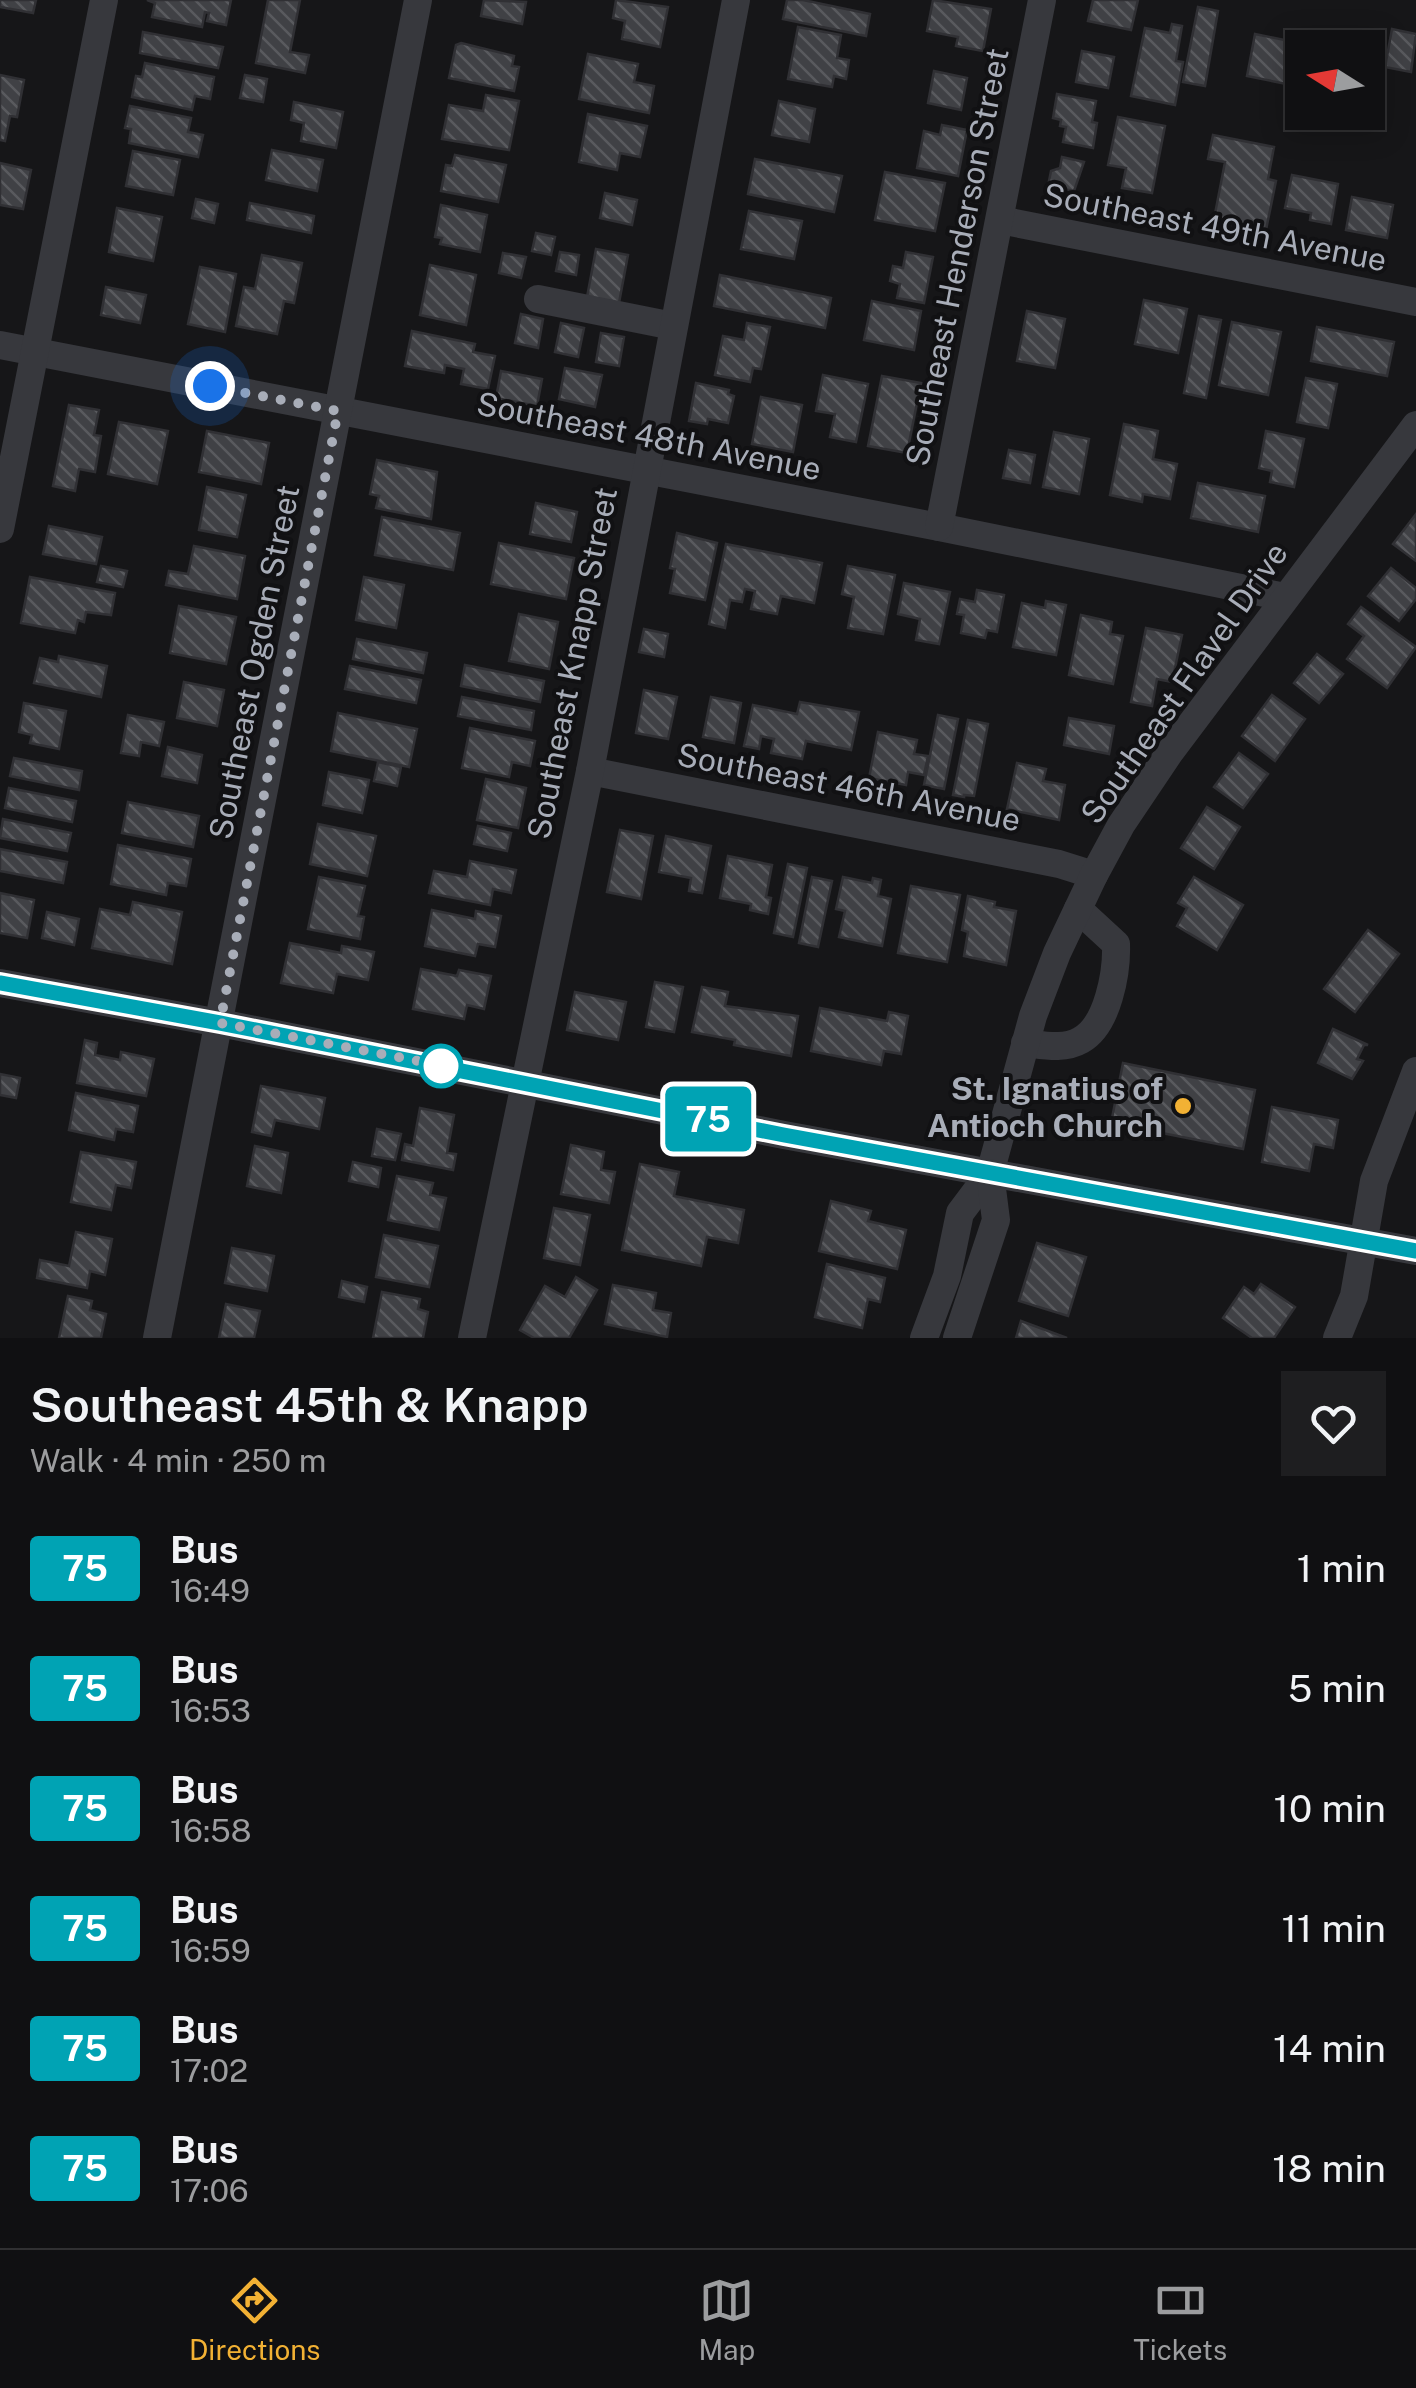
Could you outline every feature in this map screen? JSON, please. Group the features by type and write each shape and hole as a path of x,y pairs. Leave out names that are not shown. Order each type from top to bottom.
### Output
{"street":[{"path":"0,530 104,0"},
{"name":"Southeast Ogden Street","path":"157,1338 418,0"},
{"name":"Southeast Knapp Street","path":"472,1338 590,771 736,0"},
{"name":"Southeast Henderson Street","path":"939,527 1042,0"},
{"name":"Southeast 49th Avenue","path":"1000,220 1416,302"},
{"path":"538,300 672,326"},
{"name":"Southeast 48th Avenue","path":"0,345 1284,598"},
{"name":"Southeast Flavel Drive","path":"990,1172 1025,1043 1057,953 1122,825 1170,752 1416,425"},
{"name":"Southeast 46th Avenue","path":"590,771 1059,864 1094,875"},
{"path":"1025,1043 1056,1047 1082,1040 1099,1019 1117,975 1116,944 1078,908"},
{"path":"0,984 1416,1251"},
{"path":"1337,1338 1354,1296 1374,1182 1416,1071"},
{"path":"924,1338 947,1276 960,1213 990,1172"},
{"path":"957,1338 996,1220 990,1172"}],"building":[{"path":"0,0 36,0 33,13 0,7"},
{"path":"147,0 231,0 226,25 207,21 209,13 205,12 202,27 152,17 155,3"},
{"path":"268,0 300,0 290,52 309,55 305,73 256,63"},
{"path":"484,0 526,2 522,24 481,16"},
{"path":"616,0 668,7 660,47 622,39 625,21 613,18"},
{"path":"787,0 870,14 866,36 783,19"},
{"path":"933,0 991,9 983,51 956,46 958,37 927,31"},
{"path":"1093,0 1138,0 1131,30 1088,21"},
{"path":"1198,7 1218,11 1205,86 1183,82"},
{"path":"1172,24 1182,26 1176,61 1183,62 1175,105 1131,96 1145,28 1170,33"},
{"path":"798,27 841,35 837,58 849,60 846,79 834,76 832,87 788,79"},
{"path":"1392,29 1416,34 1411,72 1385,67"},
{"path":"143,32 223,47 218,68 140,53"},
{"path":"1255,34 1285,40 1285,84 1247,76"},
{"path":"456,45 514,56 512,66 519,67 514,91 449,78"},
{"path":"1082,51 1114,57 1108,88 1076,82"},
{"path":"588,54 638,64 634,82 654,86 649,113 579,99"},
{"path":"145,63 214,77 210,99 195,96 192,110 132,97 136,76 142,77"},
{"path":"934,71 967,78 961,110 928,103"},
{"path":"0,75 24,80 17,117 10,116 5,141 0,140"},
{"path":"245,75 267,79 263,102 240,98"},
{"path":"1057,94 1096,101 1093,148 1063,142 1066,127 1053,118"},
{"path":"486,95 519,101 509,150 442,139 449,105 483,111"},
{"path":"779,101 815,109 809,142 772,135"},
{"path":"294,102 343,112 336,148 301,141 304,123 291,120"},
{"path":"130,106 191,118 188,132 203,135 198,157 129,143 131,129 125,128"},
{"path":"588,114 647,126 640,157 620,153 617,170 579,162"},
{"path":"1118,117 1165,126 1152,193 1122,188 1126,168 1108,165"},
{"path":"942,125 967,130 958,176 917,168 924,131 940,135"},
{"path":"1213,135 1274,147 1268,179 1276,181 1266,230 1214,219 1225,162 1208,159"},
{"path":"272,150 323,160 317,191 266,180"},
{"path":"133,151 180,160 173,195 126,186"},
{"path":"455,155 506,165 498,202 441,191 446,165 452,166"},
{"path":"1062,157 1084,162 1074,191 1048,186 1051,171 1060,168"},
{"path":"755,159 842,176 834,212 748,194"},
{"path":"0,163 31,170 23,209 0,205"},
{"path":"885,172 945,183 935,231 875,220"},
{"path":"1292,175 1338,184 1331,224 1310,220 1311,213 1285,208"},
{"path":"605,193 637,200 632,225 600,218"},
{"path":"1352,197 1393,205 1387,238 1346,230"},
{"path":"196,199 218,204 214,223 192,218"},
{"path":"250,203 314,216 311,233 247,220"},
{"path":"441,205 487,215 480,252 440,244 442,238 435,237"},
{"path":"117,208 162,217 153,261 109,252"},
{"path":"749,211 802,221 794,259 741,249"},
{"path":"536,233 555,237 551,255 532,251"},
{"path":"596,249 628,255 619,303 587,297"},
{"path":"560,252 579,255 576,275 556,271"},
{"path":"906,252 933,257 924,303 897,298 900,284 890,281 893,266 903,268"},
{"path":"503,253 526,257 521,278 499,273"},
{"path":"262,255 302,263 294,303 284,301 277,334 236,326 244,287 255,289"},
{"path":"430,265 476,275 466,325 420,315"},
{"path":"200,267 236,274 225,332 188,324"},
{"path":"720,275 831,298 825,328 714,306"},
{"path":"106,287 146,295 140,323 101,315"},
{"path":"1144,300 1187,309 1178,353 1135,344"},
{"path":"872,301 921,311 914,350 864,340"},
{"path":"1027,311 1065,319 1055,368 1017,361"},
{"path":"521,314 543,319 538,348 515,343"},
{"path":"1199,316 1221,320 1206,398 1184,393"},
{"path":"1232,322 1281,332 1268,395 1219,385"},
{"path":"561,323 584,328 578,357 555,352"},
{"path":"747,323 770,327 761,369 753,368 750,382 715,375 723,336 744,340"},
{"path":"1317,327 1394,342 1387,376 1311,361"},
{"path":"412,331 475,344 473,352 495,356 488,389 461,384 464,369 445,365 444,373 405,366"},
{"path":"601,333 624,337 619,366 596,362"},
{"path":"565,368 602,375 595,407 559,399"},
{"path":"501,371 542,379 537,406 496,398"},
{"path":"823,375 868,384 856,442 830,437 835,414 816,411"},
{"path":"882,376 921,383 907,453 868,446"},
{"path":"1306,378 1337,384 1328,428 1297,422"},
{"path":"696,383 729,390 728,394 734,396 728,423 689,421"},
{"path":"761,397 802,405 793,452 752,444"},
{"path":"69,405 99,410 94,435 101,436 95,472 79,469 75,491 53,486"},
{"path":"119,422 168,431 157,484 108,474"},
{"path":"1124,424 1158,431 1153,459 1177,464 1170,499 1143,494 1142,502 1110,495"},
{"path":"207,431 269,443 261,484 199,472"},
{"path":"1266,431 1304,439 1294,487 1270,482 1272,471 1259,468"},
{"path":"1054,432 1089,439 1079,494 1043,487"},
{"path":"1009,450 1035,455 1030,483 1003,478"},
{"path":"377,460 437,472 431,519 376,508 379,496 370,494"},
{"path":"1198,483 1265,496 1258,532 1191,518"},
{"path":"207,487 246,495 237,537 199,530"},
{"path":"536,503 577,512 571,542 530,534"},
{"path":"1416,514 1416,561 1393,544"},
{"path":"382,517 460,533 453,570 375,555"},
{"path":"49,526 102,537 96,564 43,554"},
{"path":"677,533 717,543 705,600 670,593"},
{"path":"499,543 574,558 566,599 491,584"},
{"path":"726,544 822,563 814,603 781,596 777,614 751,609 755,591 745,589 742,602 730,600 725,628 709,624"},
{"path":"194,546 245,556 237,599 166,585 169,571 188,574"},
{"path":"101,566 127,571 123,587 97,582"},
{"path":"848,566 895,575 883,634 848,628 854,597 842,594"},
{"path":"1391,568 1416,588 1416,599 1399,621 1368,596"},
{"path":"30,577 115,593 111,615 86,612 84,622 78,620 75,633 21,623"},
{"path":"364,577 404,585 396,628 356,620"},
{"path":"904,583 950,592 939,644 916,640 920,619 898,614"},
{"path":"977,590 1004,595 997,632 987,630 985,638 961,633 964,615 957,614 960,599 975,602"},
{"path":"1046,601 1066,605 1056,655 1013,647 1022,603 1045,608"},
{"path":"179,606 236,617 226,664 170,653"},
{"path":"1361,607 1416,647 1387,688 1347,659 1364,636 1348,624"},
{"path":"519,614 558,622 549,669 509,661"},
{"path":"1081,615 1112,622 1110,634 1123,636 1113,684 1069,675"},
{"path":"1146,628 1182,635 1172,682 1157,679 1152,706 1131,702"},
{"path":"644,629 668,634 664,657 639,652"},
{"path":"357,639 427,653 423,673 353,659"},
{"path":"1317,654 1343,674 1319,703 1294,683"},
{"path":"59,656 107,666 101,697 34,683 40,658 58,662"},
{"path":"465,665 544,681 540,702 461,686"},
{"path":"350,666 421,680 416,703 345,689"},
{"path":"184,682 224,690 217,726 177,718"},
{"path":"644,690 677,697 668,739 636,733"},
{"path":"1272,695 1305,719 1275,761 1242,736"},
{"path":"462,697 534,711 531,730 458,716"},
{"path":"711,697 741,703 734,743 703,737"},
{"path":"800,702 859,712 851,750 806,741 802,759 771,753 774,739 761,736 759,749 744,746 753,705 797,714"},
{"path":"24,703 66,711 59,749 30,743 32,735 19,732"},
{"path":"338,713 417,729 409,767 331,751"},
{"path":"128,715 164,722 159,746 141,742 139,756 121,753"},
{"path":"938,715 958,719 944,789 924,785"},
{"path":"1069,718 1114,726 1109,754 1064,745"},
{"path":"968,720 988,724 974,796 964,797 953,795"},
{"path":"470,728 535,741 530,766 512,762 509,777 462,768"},
{"path":"878,732 917,740 914,754 928,756 924,775 908,772 906,785 869,778"},
{"path":"168,747 202,755 197,783 162,776"},
{"path":"1239,753 1268,774 1243,808 1214,787"},
{"path":"14,758 82,771 79,790 10,776"},
{"path":"378,762 401,767 397,786 374,781"},
{"path":"1017,763 1046,769 1043,781 1065,785 1059,820 1007,809"},
{"path":"329,772 369,780 362,813 323,805"},
{"path":"486,779 526,788 518,828 477,820"},
{"path":"9,788 76,801 72,822 5,808"},
{"path":"128,802 199,816 193,847 122,833"},
{"path":"1207,807 1240,827 1214,869 1181,848"},
{"path":"3,819 71,833 67,851 0,838"},
{"path":"318,824 376,836 367,876 310,864"},
{"path":"478,826 511,833 507,851 474,844"},
{"path":"620,830 653,836 641,899 607,892"},
{"path":"666,836 711,846 702,893 689,891 691,878 659,872"},
{"path":"118,845 191,859 186,886 168,883 166,895 111,884"},
{"path":"0,849 67,862 63,883 0,871"},
{"path":"728,856 772,865 766,897 771,898 768,914 750,910 751,904 720,898"},
{"path":"470,861 516,870 511,893 493,889 490,905 429,893 434,871 467,877"},
{"path":"788,864 807,868 793,937 774,933"},
{"path":"319,877 365,886 358,916 364,917 360,939 308,929"},
{"path":"812,877 832,881 818,947 799,943"},
{"path":"843,877 872,883 873,878 881,880 878,896 891,899 882,946 839,937 845,911 836,909"},
{"path":"1194,877 1243,905 1217,950 1177,926 1187,908 1178,903"},
{"path":"911,886 960,895 947,962 898,953"},
{"path":"0,893 34,900 27,938 0,933"},
{"path":"968,896 1016,911 1006,965 964,956 968,932 962,930"},
{"path":"133,902 182,912 172,964 92,948 100,909 130,915"},
{"path":"432,910 475,919 476,911 501,916 495,947 478,944 475,956 425,946"},
{"path":"47,912 79,919 74,945 42,938"},
{"path":"1368,930 1399,954 1355,1012 1324,989"},
{"path":"290,943 341,953 342,946 374,952 368,980 337,974 333,993 281,983"},
{"path":"421,969 457,976 459,970 491,976 484,1009 467,1005 464,1019 413,1009"},
{"path":"655,982 683,987 674,1032 646,1027"},
{"path":"702,987 728,992 725,1006 798,1016 791,1056 692,1032"},
{"path":"575,992 626,1002 618,1040 567,1030"},
{"path":"820,1008 887,1021 889,1012 908,1016 901,1054 884,1051 881,1065 811,1051"},
{"path":"1333,1029 1368,1045 1364,1045 1357,1059 1363,1061 1352,1079 1318,1063"},
{"path":"85,1040 97,1043 95,1055 120,1060 121,1052 154,1059 146,1096 77,1083"},
{"name":"St. Ignatius of Antioch Church","path":"1123,1063 1255,1090 1243,1149 1111,1123"},
{"path":"0,1074 20,1078 16,1098 0,1095"},
{"path":"261,1086 325,1098 319,1129 275,1120 271,1136 252,1132"},
{"path":"76,1093 138,1106 133,1132 116,1129 114,1140 69,1130"},
{"path":"1272,1107 1338,1120 1333,1148 1314,1144 1309,1171 1262,1162"},
{"path":"420,1108 454,1115 447,1153 456,1154 453,1170 402,1160 405,1144 413,1146"},
{"path":"377,1129 401,1134 395,1160 372,1156"},
{"path":"571,1145 604,1152 601,1170 615,1172 609,1203 561,1194"},
{"path":"255,1146 288,1153 281,1193 247,1186"},
{"path":"81,1152 136,1162 131,1188 116,1185 111,1210 71,1202"},
{"path":"353,1162 381,1168 378,1187 349,1181"},
{"path":"640,1164 679,1172 674,1196 744,1210 738,1243 707,1237 701,1266 622,1250"},
{"path":"397,1176 433,1183 430,1195 446,1198 439,1230 388,1220"},
{"path":"831,1201 871,1211 868,1221 906,1230 897,1269 819,1251"},
{"path":"554,1208 590,1215 580,1265 544,1258"},
{"path":"76,1232 112,1239 105,1275 90,1271 87,1288 37,1278 40,1260 69,1266"},
{"path":"384,1235 438,1246 429,1287 376,1277"},
{"path":"1037,1243 1086,1257 1068,1316 1019,1301"},
{"path":"232,1248 274,1256 267,1291 225,1283"},
{"path":"827,1264 885,1278 880,1302 868,1299 862,1328 815,1317"},
{"path":"576,1277 597,1290 569,1338 534,1338 520,1330 545,1286 565,1297"},
{"path":"342,1281 367,1287 364,1302 339,1297"},
{"path":"1261,1284 1295,1307 1274,1338 1252,1338 1223,1318 1244,1287 1254,1294"},
{"path":"613,1285 656,1293 653,1310 671,1313 667,1337 605,1324"},
{"path":"382,1292 420,1299 418,1309 428,1312 423,1338 373,1338"},
{"path":"68,1296 92,1301 90,1310 106,1314 101,1338 59,1338"},
{"path":"226,1304 260,1311 254,1338 219,1338"},
{"path":"1021,1321 1067,1338 1016,1338"}],"bus line":[{"name":"75","path":"0,983 784,1135 1416,1251"}],"place":[{"name":"St. Ignatius of Antioch Church","path":"1183,1106"}],"route":[{"path":"210,386 338,411 220,1023 455,1068 441,1066"}]}
